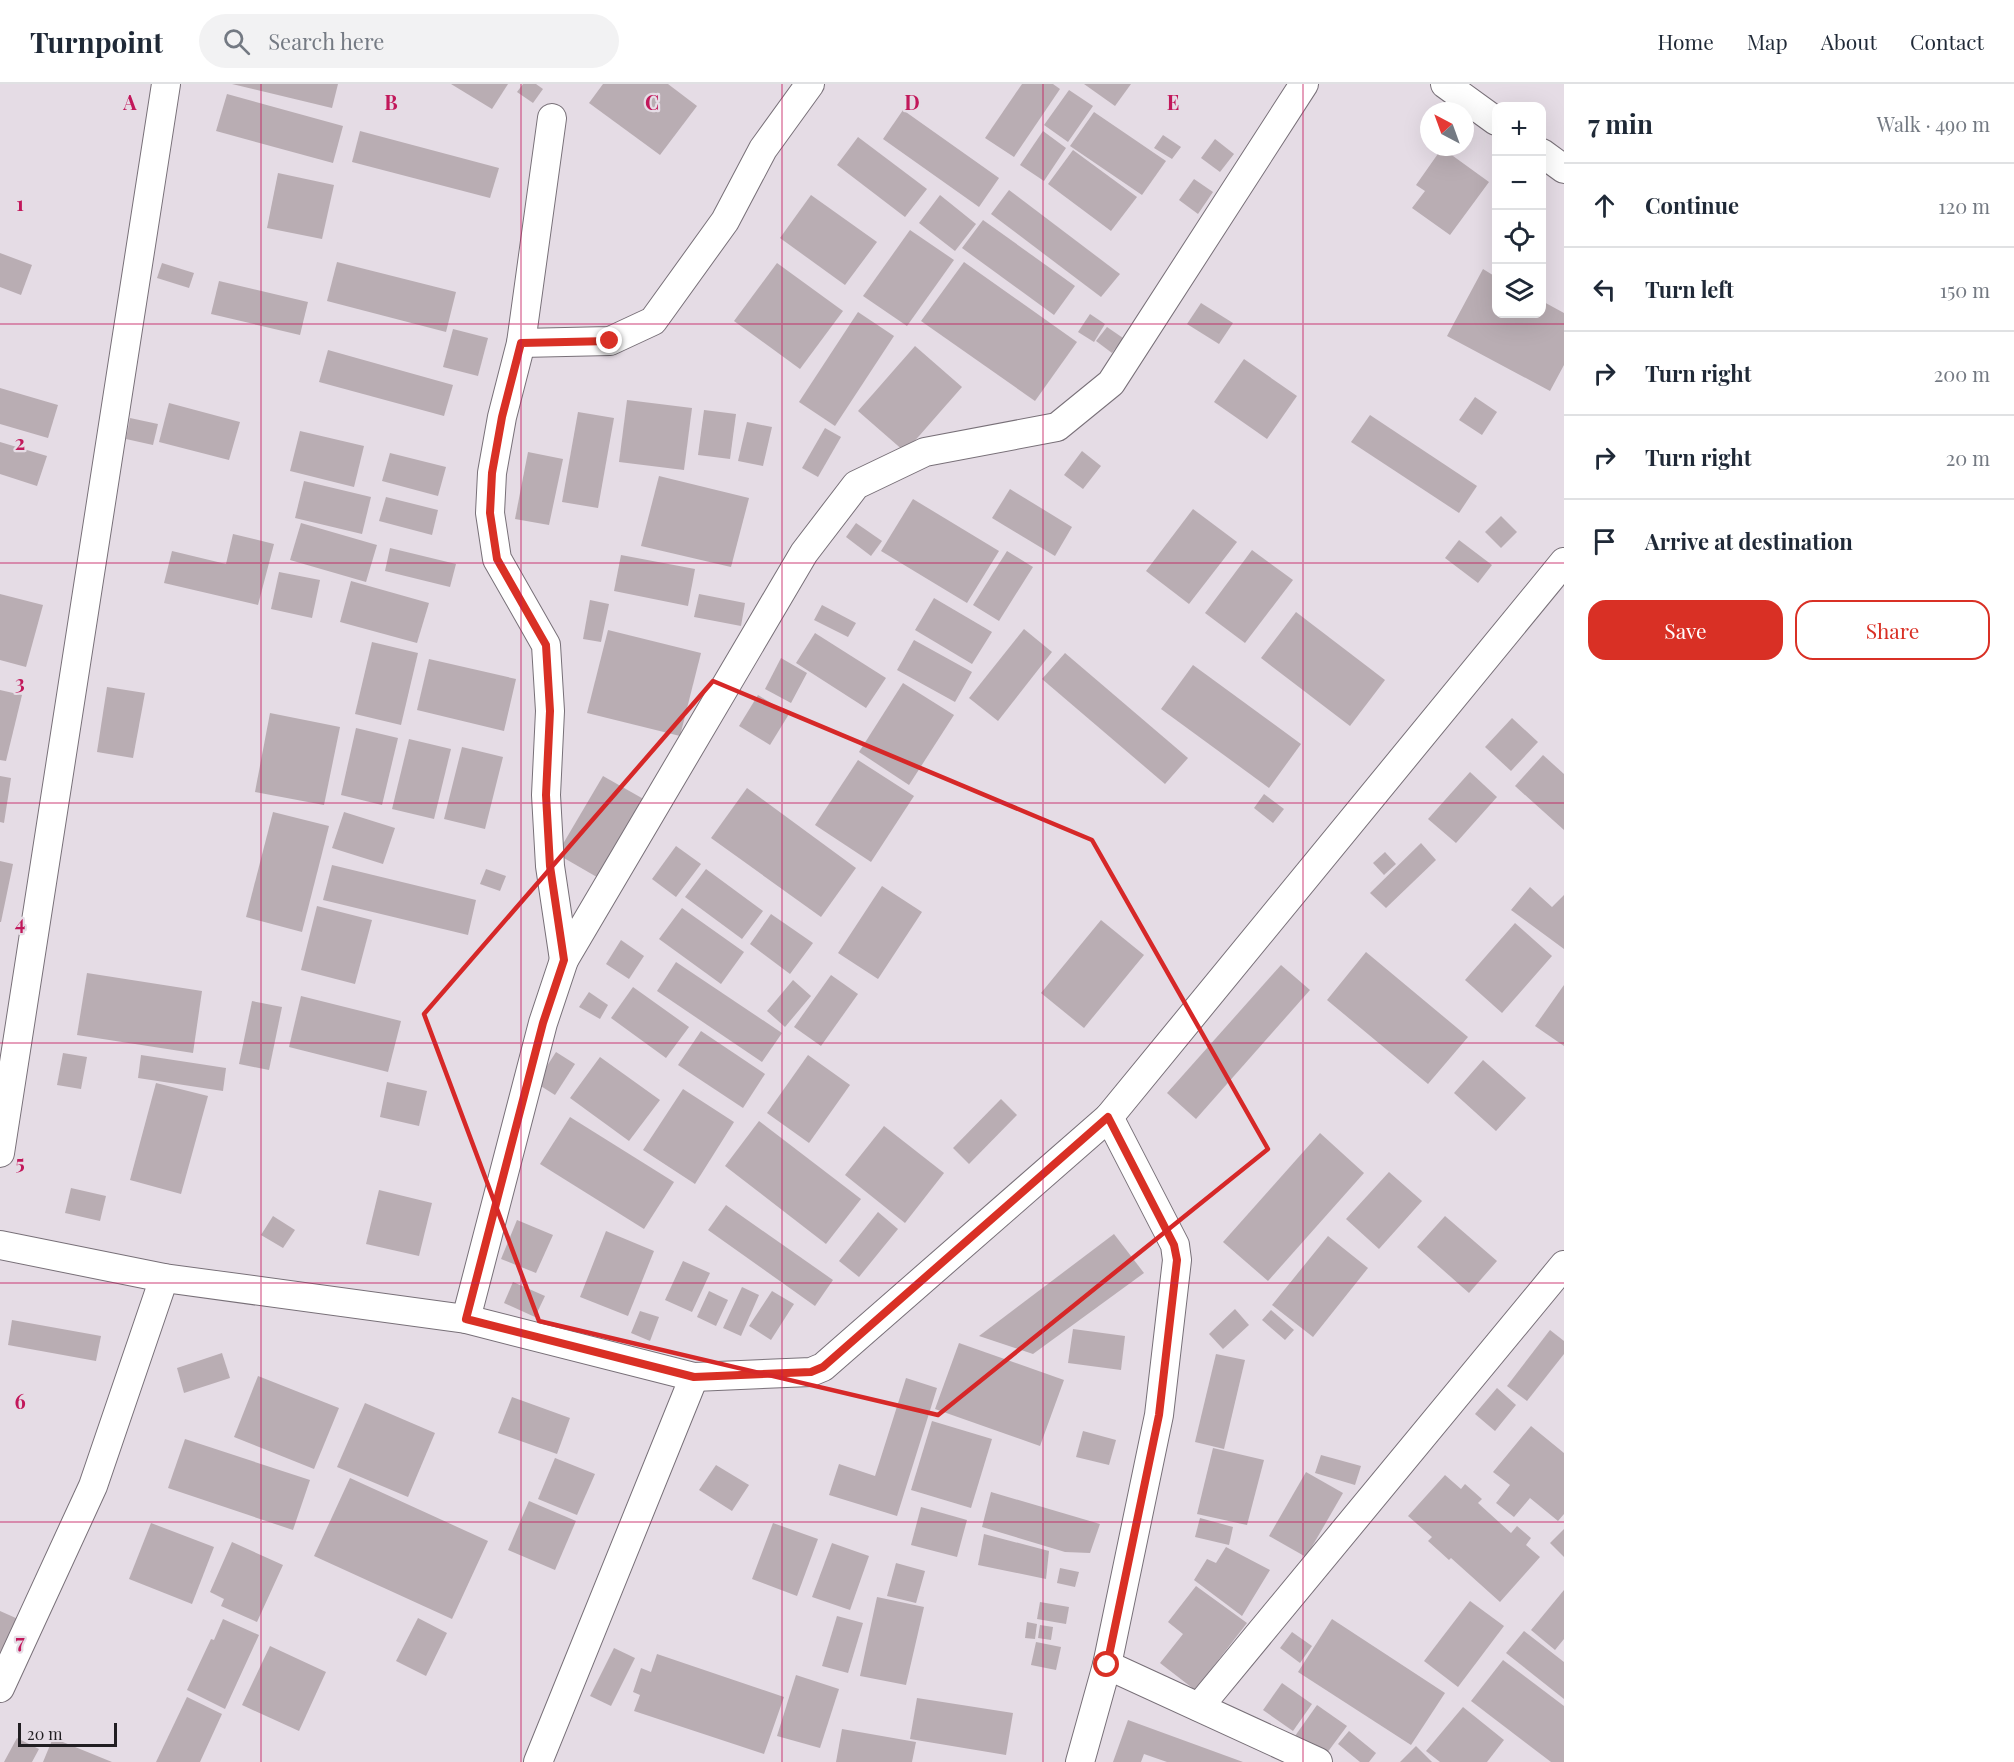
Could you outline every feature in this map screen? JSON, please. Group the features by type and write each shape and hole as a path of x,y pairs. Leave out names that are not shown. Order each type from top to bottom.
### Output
{"street":[{"path":"0,1153 166,84"},
{"path":"521,343 610,341 653,321 725,221 763,149 810,84"},
{"path":"466,1319 543,1023 564,960 804,553 856,484 925,452 1057,427 1111,384 1305,84"},
{"path":"1445,84 1492,117"},
{"path":"552,118 521,343 500,428 492,473 490,513 497,559 546,645 550,711 546,795 550,866 564,960"},
{"path":"1546,156 1564,169"},
{"path":"0,1245 164,1278 466,1319 694,1377 811,1372 823,1367 1108,1117 1559,579"},
{"path":"1080,1762 1107,1665 1159,1415 1177,1260 1174,1245 1108,1117"},
{"path":"1199,1707 1564,1264"},
{"path":"0,1688 93,1486 164,1278"},
{"path":"538,1762 694,1377"},
{"path":"1107,1665 1318,1762"}],"highlighted area":[{"path":"713,681 1092,840 1268,1149 938,1415 539,1321 424,1014"}],"building":[{"path":"232,84 338,84 332,108"},
{"path":"451,84 508,84 492,109"},
{"path":"523,84 536,84 543,89 533,103 517,92"},
{"path":"603,84 668,84 697,106 660,155 589,103"},
{"path":"1022,84 1053,84 1060,89 1014,157 985,138"},
{"path":"1084,84 1131,84 1115,106"},
{"path":"1069,90 1093,106 1068,142 1044,125"},
{"path":"227,94 343,126 333,163 216,131"},
{"path":"903,110 999,178 979,207 883,139"},
{"path":"1094,112 1166,161 1142,195 1070,146"},
{"path":"360,131 499,168 490,198 352,162"},
{"path":"1043,131 1066,148 1044,181 1020,165"},
{"path":"1163,135 1181,147 1172,159 1154,148"},
{"path":"858,137 927,189 905,217 837,165"},
{"path":"1215,139 1234,154 1220,172 1201,158"},
{"path":"1073,150 1137,197 1111,231 1048,184"},
{"path":"1436,156 1453,156 1489,182 1450,235 1412,208 1425,191 1416,185"},
{"path":"278,173 334,185 322,239 267,228"},
{"path":"1194,179 1213,192 1198,214 1179,200"},
{"path":"1009,190 1120,274 1101,297 991,214"},
{"path":"811,195 877,242 845,285 780,238"},
{"path":"940,195 976,224 955,251 919,223"},
{"path":"983,220 1075,286 1054,315 962,248"},
{"path":"910,230 954,260 907,326 863,296"},
{"path":"0,253 32,265 21,295 0,287"},
{"path":"337,262 456,292 446,332 327,301"},
{"path":"964,262 1077,342 1035,401 921,321"},
{"path":"162,263 194,273 189,288 157,278"},
{"path":"777,263 843,311 800,369 734,321"},
{"path":"1483,269 1492,275 1492,318 1546,318 1546,303 1564,313 1564,365 1550,391 1447,336"},
{"path":"219,281 308,302 300,335 211,314"},
{"path":"1201,303 1233,323 1219,344 1187,324"},
{"path":"858,312 894,336 835,426 799,402"},
{"path":"1090,314 1105,324 1094,342 1078,332"},
{"path":"1107,327 1123,338 1112,353 1096,341"},
{"path":"453,329 488,338 478,376 443,367"},
{"path":"915,346 962,387 905,452 858,411"},
{"path":"328,350 453,385 444,416 319,382"},
{"path":"1244,359 1297,396 1267,439 1214,402"},
{"path":"0,388 58,405 48,438 0,424"},
{"path":"1475,397 1497,412 1482,435 1459,420"},
{"path":"627,400 692,408 684,470 619,462"},
{"path":"169,403 240,422 229,460 159,442"},
{"path":"704,410 736,414 730,459 698,455"},
{"path":"578,412 614,418 598,508 562,502"},
{"path":"1370,415 1477,486 1459,513 1351,442"},
{"path":"130,418 158,424 153,445 126,439"},
{"path":"747,422 772,427 763,466 738,461"},
{"path":"825,428 841,437 818,477 802,468"},
{"path":"300,431 364,446 354,487 290,471"},
{"path":"0,442 47,456 37,486 0,474"},
{"path":"1082,451 1101,466 1083,489 1064,475"},
{"path":"528,452 563,459 549,525 515,519"},
{"path":"390,453 446,467 438,496 382,481"},
{"path":"659,476 749,498 731,567 641,546"},
{"path":"304,481 371,497 362,534 295,518"},
{"path":"1010,489 1072,527 1055,556 992,518"},
{"path":"386,497 438,510 432,535 379,521"},
{"path":"913,499 999,551 967,603 881,551"},
{"path":"1193,509 1237,542 1189,604 1146,571"},
{"path":"1501,516 1517,532 1501,548 1485,532"},
{"path":"301,523 377,545 366,582 290,560"},
{"path":"856,523 882,541 871,556 846,537"},
{"path":"233,534 274,544 258,605 164,583 172,551 226,564"},
{"path":"1459,540 1492,565 1478,583 1445,558"},
{"path":"390,548 456,564 450,587 385,571"},
{"path":"1252,550 1293,580 1245,643 1205,613"},
{"path":"1007,551 1033,567 999,621 973,605"},
{"path":"621,555 695,569 688,606 614,591"},
{"path":"279,572 320,580 312,618 271,609"},
{"path":"351,581 429,603 417,643 340,622"},
{"path":"0,594 43,605 26,667 0,660"},
{"path":"699,594 745,603 741,626 694,617"},
{"path":"934,598 992,632 972,664 915,630"},
{"path":"590,600 609,604 601,642 583,639"},
{"path":"822,605 856,623 848,637 814,620"},
{"path":"1296,612 1385,680 1350,726 1261,658"},
{"path":"1024,629 1052,652 998,721 969,698"},
{"path":"608,630 701,653 680,736 587,713"},
{"path":"815,633 886,678 866,708 796,663"},
{"path":"914,640 972,672 955,702 897,670"},
{"path":"372,642 418,653 401,725 355,714"},
{"path":"1065,653 1188,758 1165,784 1042,679"},
{"path":"781,658 807,673 791,703 765,689"},
{"path":"429,659 516,679 504,731 417,710"},
{"path":"1193,665 1301,744 1269,788 1161,709"},
{"path":"903,683 954,715 909,785 859,752"},
{"path":"107,687 145,693 133,758 97,752"},
{"path":"0,690 22,695 6,761 0,760"},
{"path":"758,695 789,714 770,745 739,726"},
{"path":"270,713 340,727 324,805 255,792"},
{"path":"1512,718 1538,742 1511,771 1485,747"},
{"path":"356,728 398,738 382,805 341,795"},
{"path":"409,739 451,749 434,819 392,809"},
{"path":"462,747 503,757 485,829 444,819"},
{"path":"1543,755 1564,774 1564,830 1515,786"},
{"path":"858,760 914,796 871,862 815,825"},
{"path":"1470,772 1497,797 1456,843 1428,819"},
{"path":"0,776 11,778 4,823 0,822"},
{"path":"603,776 647,801 602,880 557,854"},
{"path":"747,788 856,868 821,917 711,838"},
{"path":"1264,794 1284,809 1273,823 1254,808"},
{"path":"273,812 329,826 302,932 246,917"},
{"path":"344,812 395,828 383,864 332,848"},
{"path":"1421,843 1436,860 1386,908 1370,893"},
{"path":"676,846 701,864 676,897 652,879"},
{"path":"1385,852 1396,864 1384,875 1373,863"},
{"path":"0,861 13,864 1,922 0,922"},
{"path":"332,865 476,900 468,935 323,900"},
{"path":"486,869 506,876 500,891 480,884"},
{"path":"706,869 763,911 742,939 685,897"},
{"path":"882,886 922,912 878,979 838,953"},
{"path":"1530,887 1552,907 1564,895 1564,949 1511,910"},
{"path":"317,906 372,920 355,984 301,970"},
{"path":"682,908 744,952 721,984 659,939"},
{"path":"771,914 813,943 790,974 750,944"},
{"path":"1101,920 1144,955 1084,1028 1041,993"},
{"path":"1515,923 1552,956 1502,1013 1465,980"},
{"path":"621,940 644,956 629,979 606,964"},
{"path":"1366,952 1468,1037 1428,1084 1327,1000"},
{"path":"676,962 782,1033 762,1062 657,991"},
{"path":"1281,965 1310,990 1196,1119 1167,1093"},
{"path":"87,973 202,991 193,1053 77,1035"},
{"path":"831,975 858,994 821,1046 794,1027"},
{"path":"793,980 811,996 785,1027 767,1011"},
{"path":"1564,985 1564,1046 1535,1026"},
{"path":"633,987 689,1027 666,1058 611,1018"},
{"path":"589,992 608,1005 600,1019 579,1007"},
{"path":"301,996 401,1021 388,1072 289,1047"},
{"path":"252,1001 282,1007 269,1070 239,1064"},
{"path":"701,1031 765,1074 743,1108 678,1065"},
{"path":"556,1052 575,1064 555,1095 536,1083"},
{"path":"63,1053 87,1057 81,1089 57,1085"},
{"path":"141,1055 226,1068 223,1091 138,1078"},
{"path":"808,1055 850,1085 809,1143 767,1113"},
{"path":"600,1057 660,1100 629,1141 570,1098"},
{"path":"1483,1060 1526,1098 1496,1131 1454,1093"},
{"path":"387,1082 427,1091 419,1126 380,1117"},
{"path":"156,1083 208,1096 181,1194 130,1180"},
{"path":"683,1089 734,1122 695,1184 643,1150"},
{"path":"1001,1099 1017,1115 969,1164 953,1148"},
{"path":"570,1117 674,1182 644,1229 540,1164"},
{"path":"759,1121 861,1199 826,1244 725,1166"},
{"path":"884,1126 944,1173 905,1223 845,1175"},
{"path":"1320,1133 1364,1173 1268,1281 1223,1242"},
{"path":"1389,1172 1422,1201 1379,1249 1346,1219"},
{"path":"71,1188 106,1196 100,1221 65,1213"},
{"path":"379,1190 432,1203 419,1256 366,1244"},
{"path":"726,1205 833,1280 815,1306 708,1230"},
{"path":"878,1212 898,1229 859,1277 839,1261"},
{"path":"273,1216 295,1230 283,1248 261,1235"},
{"path":"1445,1216 1497,1261 1469,1293 1417,1247"},
{"path":"517,1220 553,1235 536,1273 501,1259"},
{"path":"606,1231 654,1251 628,1316 580,1297"},
{"path":"1114,1234 1144,1273 1033,1354 979,1336"},
{"path":"1328,1236 1368,1268 1313,1337 1272,1305"},
{"path":"683,1261 710,1273 692,1312 665,1300"},
{"path":"513,1282 545,1296 535,1317 504,1303"},
{"path":"742,1287 759,1295 741,1336 723,1328"},
{"path":"709,1291 728,1300 716,1326 697,1317"},
{"path":"772,1291 794,1304 771,1340 749,1326"},
{"path":"1235,1309 1249,1325 1223,1349 1209,1334"},
{"path":"1271,1310 1294,1330 1285,1340 1262,1320"},
{"path":"640,1311 659,1317 650,1341 631,1333"},
{"path":"12,1320 101,1336 96,1361 8,1345"},
{"path":"1073,1329 1125,1336 1121,1370 1068,1363"},
{"path":"1550,1330 1564,1341 1564,1354 1527,1401 1507,1386"},
{"path":"959,1343 1064,1380 1040,1446 935,1409"},
{"path":"222,1353 230,1378 184,1393 177,1368"},
{"path":"1216,1354 1245,1360 1224,1449 1195,1442"},
{"path":"258,1376 339,1408 314,1469 234,1437"},
{"path":"906,1378 937,1388 897,1516 829,1495 839,1464 875,1476"},
{"path":"1497,1388 1516,1405 1495,1431 1475,1414"},
{"path":"512,1397 570,1418 557,1454 498,1433"},
{"path":"365,1403 435,1433 408,1497 337,1467"},
{"path":"932,1421 992,1439 971,1508 911,1490"},
{"path":"1531,1426 1564,1453 1564,1514 1558,1521 1530,1498 1514,1517 1496,1503 1510,1485 1493,1472"},
{"path":"1083,1431 1116,1440 1109,1465 1076,1457"},
{"path":"185,1439 310,1480 293,1530 168,1488"},
{"path":"1213,1448 1264,1460 1247,1525 1197,1514"},
{"path":"1321,1455 1361,1466 1355,1485 1315,1473"},
{"path":"555,1458 595,1474 577,1515 538,1499"},
{"path":"716,1465 749,1485 732,1511 699,1490"},
{"path":"1306,1472 1343,1493 1306,1557 1269,1536"},
{"path":"1445,1475 1461,1489 1465,1484 1482,1499 1478,1503 1511,1533 1517,1526 1531,1538 1526,1545 1540,1557 1500,1602 1451,1558 1449,1560 1428,1541 1432,1537 1408,1516"},
{"path":"350,1478 488,1541 452,1619 314,1556"},
{"path":"991,1492 1100,1524 1090,1553 1065,1552 982,1527"},
{"path":"529,1501 576,1521 555,1570 508,1550"},
{"path":"921,1507 967,1520 957,1557 911,1545"},
{"path":"1200,1518 1233,1527 1229,1545 1195,1537"},
{"path":"151,1523 214,1547 192,1604 129,1579"},
{"path":"773,1523 818,1539 797,1596 752,1579"},
{"path":"1564,1529 1564,1557 1550,1543"},
{"path":"984,1534 1049,1551 1046,1579 978,1565"},
{"path":"232,1542 283,1565 257,1622 221,1606 224,1599 210,1592"},
{"path":"832,1543 869,1556 850,1610 812,1597"},
{"path":"1226,1547 1270,1570 1242,1616 1194,1580 1207,1559 1216,1563"},
{"path":"896,1563 925,1571 916,1603 887,1596"},
{"path":"1060,1568 1079,1572 1075,1587 1057,1583"},
{"path":"1196,1586 1247,1623 1195,1690 1160,1663 1183,1634 1168,1622"},
{"path":"1564,1590 1564,1639 1555,1650 1531,1630"},
{"path":"877,1597 924,1607 906,1685 860,1676"},
{"path":"1470,1601 1504,1626 1458,1687 1424,1661"},
{"path":"1040,1602 1069,1607 1066,1624 1037,1619"},
{"path":"0,1611 18,1619 0,1659"},
{"path":"837,1616 863,1623 848,1673 822,1666"},
{"path":"418,1618 447,1633 426,1676 396,1661"},
{"path":"223,1619 259,1635 225,1709 187,1690"},
{"path":"1332,1619 1445,1693 1411,1745 1298,1672"},
{"path":"1027,1622 1037,1624 1035,1639 1025,1638"},
{"path":"1040,1625 1053,1627 1051,1640 1038,1638"},
{"path":"1524,1631 1564,1662 1564,1699 1506,1653"},
{"path":"1292,1632 1312,1646 1300,1663 1280,1648"},
{"path":"1036,1642 1061,1647 1056,1670 1031,1665"},
{"path":"270,1646 326,1672 299,1731 242,1705"},
{"path":"614,1648 635,1658 611,1706 590,1696"},
{"path":"657,1654 784,1697 764,1754 634,1711 640,1695 633,1692 641,1668 651,1672"},
{"path":"1503,1660 1564,1706 1564,1762 1551,1762 1471,1701"},
{"path":"796,1675 839,1689 820,1748 777,1736"},
{"path":"1282,1683 1312,1704 1293,1731 1263,1710"},
{"path":"187,1697 222,1714 200,1762 156,1762"},
{"path":"917,1698 1013,1713 1006,1755 910,1739"},
{"path":"1317,1705 1347,1726 1324,1757 1295,1736"},
{"path":"1463,1707 1504,1740 1487,1762 1440,1762 1426,1751"},
{"path":"1128,1720 1243,1762 1167,1762 1144,1754 1141,1762 1113,1762"},
{"path":"842,1729 916,1742 912,1762 836,1762"},
{"path":"1349,1731 1376,1753 1369,1762 1360,1762 1338,1744"},
{"path":"17,1738 39,1749 32,1762 4,1762"},
{"path":"53,1738 112,1762 43,1762"},
{"path":"1416,1746 1432,1762 1400,1762"}],"route":[{"path":"610,341 521,343 502,417 492,473 490,513 497,559 546,645 550,711 546,795 550,866 564,960 543,1023 466,1319 694,1377 811,1372 823,1367 1108,1117 1174,1245 1177,1260 1159,1415 1107,1665"}]}
